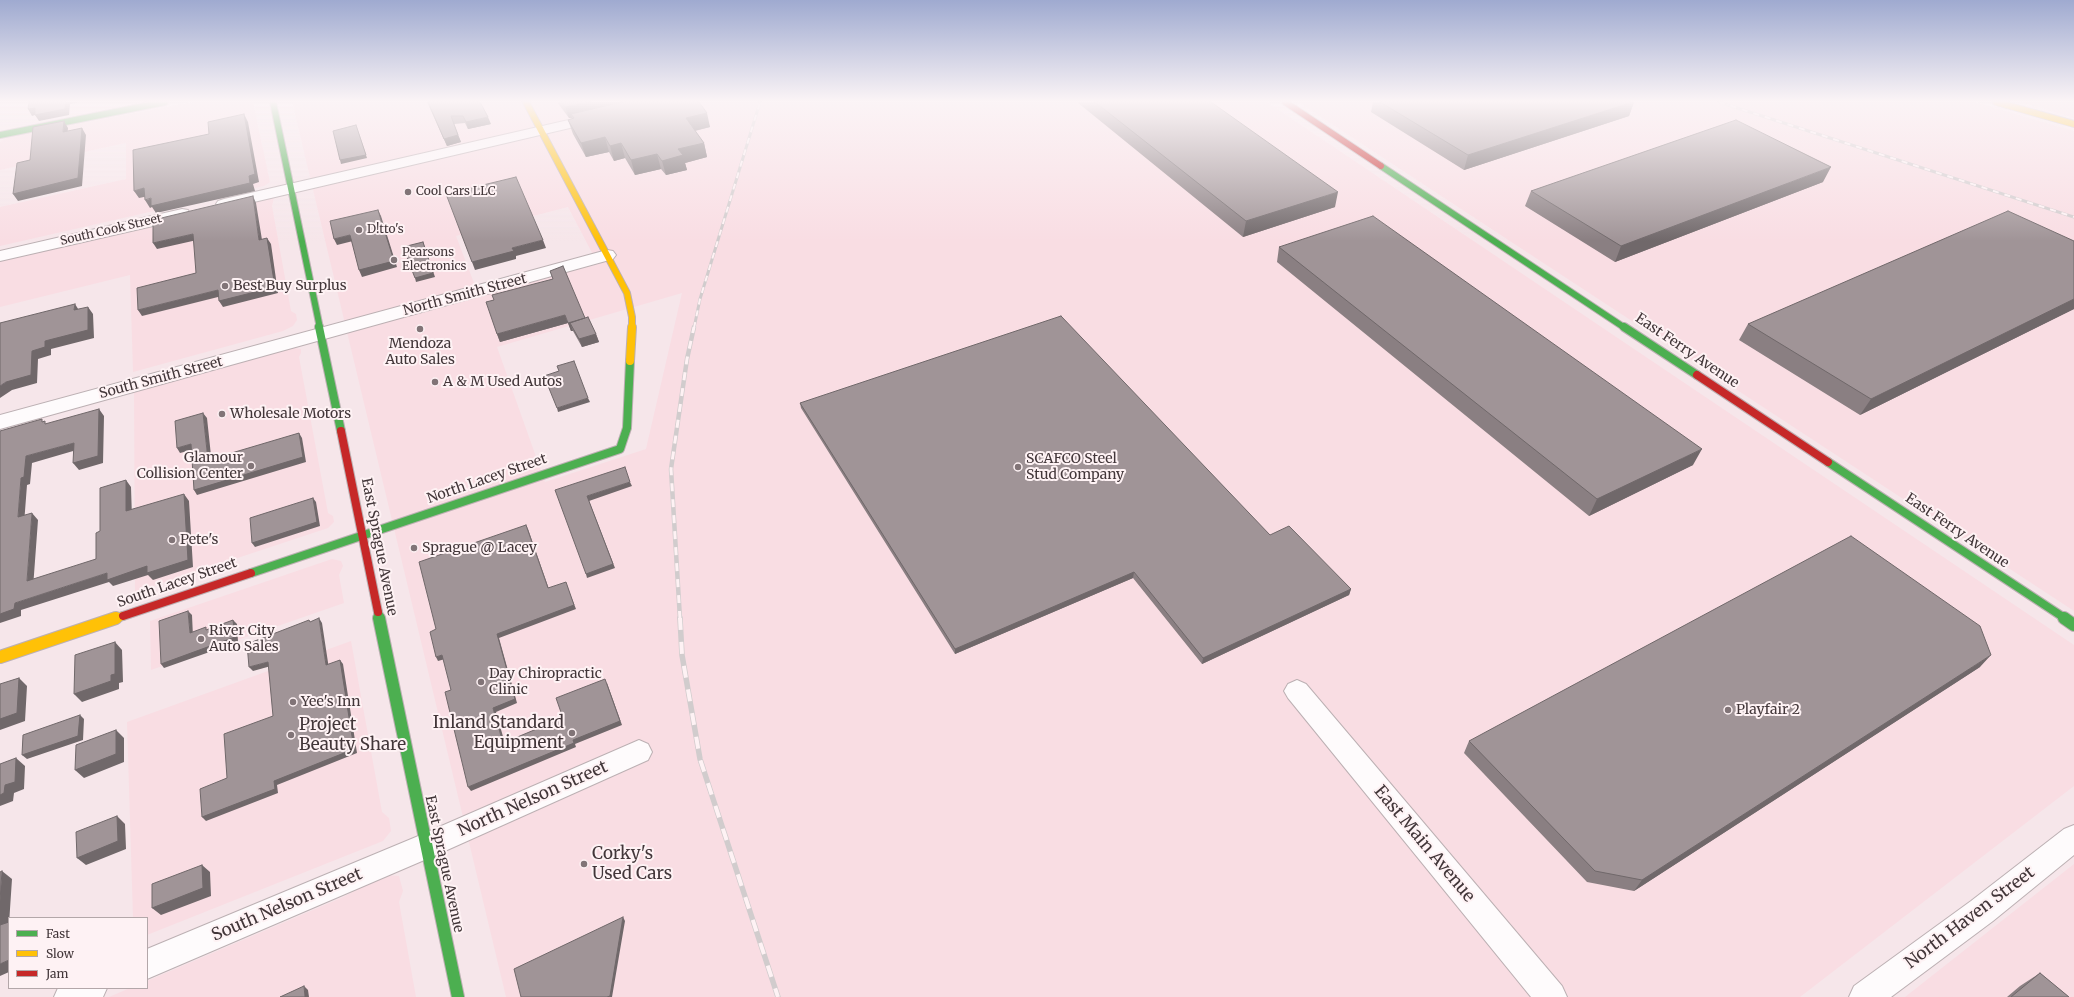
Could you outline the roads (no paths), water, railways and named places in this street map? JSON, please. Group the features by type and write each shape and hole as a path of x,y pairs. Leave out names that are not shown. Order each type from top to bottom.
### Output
{"street":[{"name":"East Sprague Avenue","path":"283,149 458,997"},
{"name":"South Cook Street","path":"0,256 466,149"},
{"path":"550,149 607,255"},
{"name":"East Ferry Avenue","path":"1355,149 2074,625"},
{"name":"North Smith Street","path":"322,333 607,255"},
{"name":"North Lacey Street","path":"362,536 620,449 627,428 632,317 627,293 607,255"},
{"name":"South Smith Street","path":"0,422 322,333"},
{"name":"South Lacey Street","path":"0,657 362,536"},
{"name":"East Main Avenue","path":"1296,691 1550,997"},
{"name":"North Nelson Street","path":"426,846 639,752"},
{"name":"North Haven Street","path":"1865,997 1982,911 2074,838"},
{"name":"South Nelson Street","path":"148,964 426,846"},
{"path":"70,997 89,989"}],"railway":[{"path":"694,328 700,299 746,149"},
{"path":"1863,149 2074,217"},
{"path":"680,619 671,469 687,359 694,327"},
{"path":"680,618 682,655 700,759 778,997"}],"place":[{"name":"Cool Cars LLC","path":"408,192"},
{"name":"D!tto's","path":"359,230"},
{"name":"Pearsons Electronics","path":"394,260"},
{"name":"Best Buy Surplus","path":"225,286"},
{"name":"Mendoza Auto Sales","path":"420,329"},
{"name":"A & M Used Autos","path":"435,382"},
{"name":"Wholesale Motors","path":"222,414"},
{"name":"Glamour Collision Center","path":"251,466"},
{"name":"SCAFCO Steel Stud Company","path":"1018,467"},
{"name":"Pete's","path":"172,540"},
{"name":"Sprague @ Lacey","path":"414,548"},
{"name":"River City Auto Sales","path":"201,639"},
{"name":"Day Chiropractic Clinic","path":"481,682"},
{"name":"Yee's Inn","path":"293,702"},
{"name":"Playfair 2","path":"1728,710"},
{"name":"Inland Standard Equipment","path":"572,733"},
{"name":"Project Beauty Share","path":"291,735"},
{"name":"Corky's Used Cars","path":"584,864"}]}
